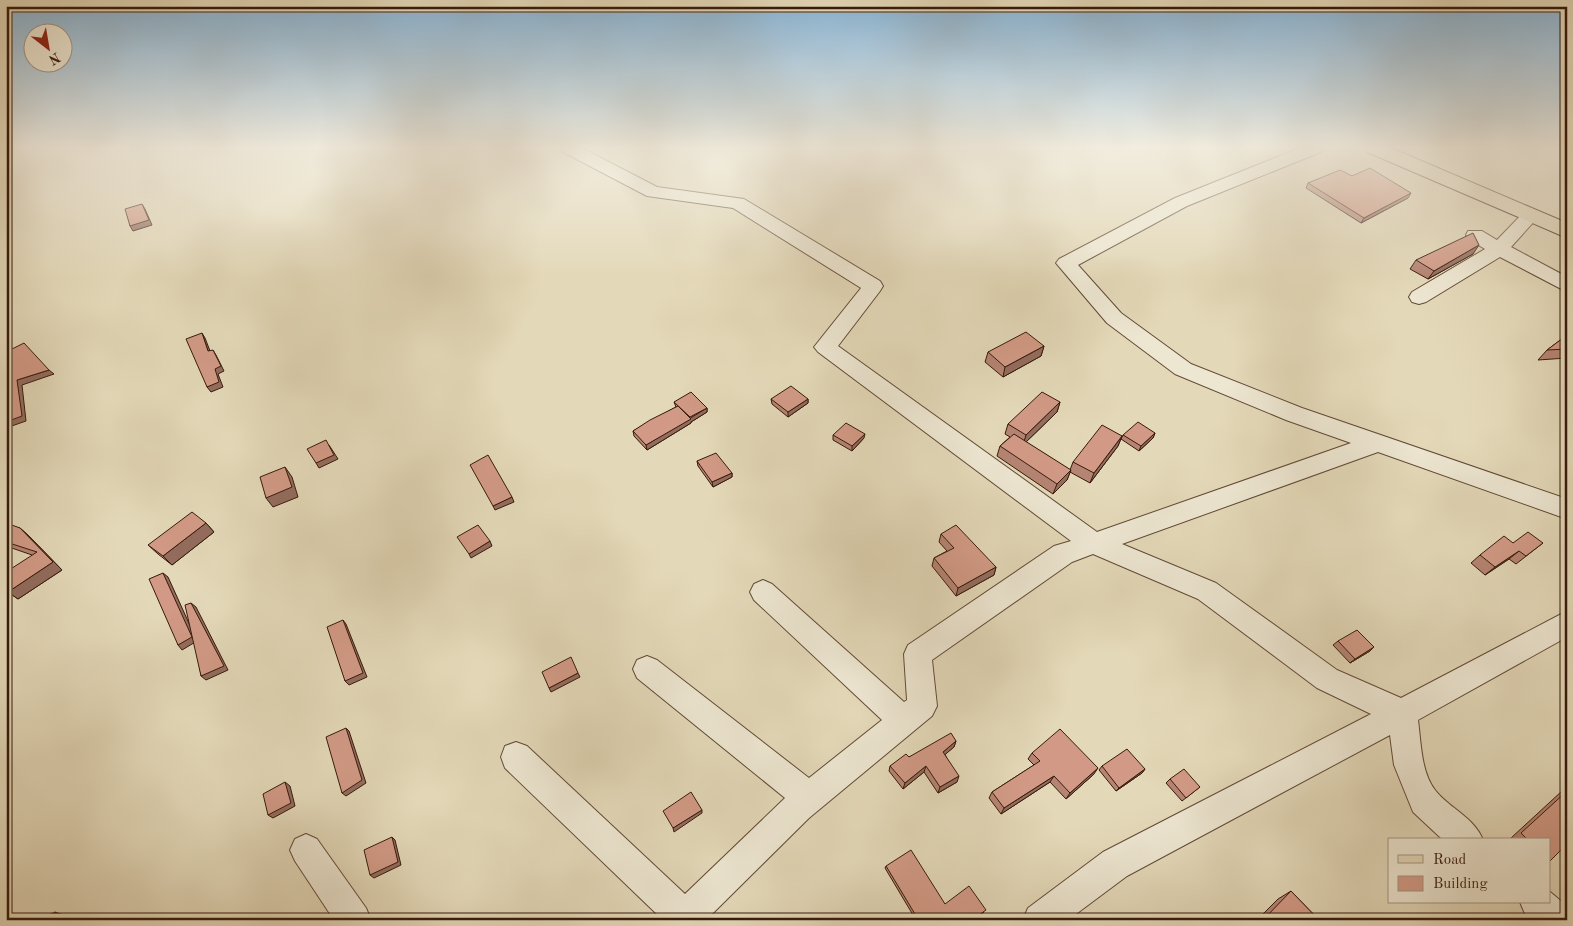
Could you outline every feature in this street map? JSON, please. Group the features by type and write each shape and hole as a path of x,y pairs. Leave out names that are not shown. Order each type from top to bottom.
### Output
{"main road":[{"path":"1473,191 1567,231"}],"street":[{"path":"651,191 738,203 873,286 825,347 1094,543 1207,591 1327,679 1402,714"},
{"path":"1208,191 1181,202 1066,263 1114,318 1183,369 1294,414 1567,509"},
{"path":"1419,297 1500,248 1530,216"},
{"path":"1474,235 1567,286"},
{"path":"516,757 685,919 809,798 922,706 918,654 1063,554 1378,443"},
{"path":"762,592 904,721"},
{"path":"1040,920 1115,864 1402,714 1567,623"},
{"path":"647,669 809,798"},
{"path":"1402,714 1409,765 1424,801 1465,838"},
{"path":"306,850 354,920"},
{"path":"1539,904 1557,920"}],"building":[{"path":"1321,191 1408,191 1411,193 1364,218"},
{"path":"142,204 149,220 130,226 125,209"},
{"path":"1473,233 1479,245 1434,271 1416,260"},
{"path":"1026,332 1044,346 1005,367 988,352"},
{"path":"202,333 208,351 213,350 221,366 215,369 219,382 207,387 186,339"},
{"path":"1567,335 1567,349 1547,350"},
{"path":"24,343 49,370 17,380 22,416 6,422 6,352"},
{"path":"791,386 808,399 788,412 771,399"},
{"path":"691,392 707,408 690,417 674,402"},
{"path":"1042,392 1060,402 1026,435 1008,424"},
{"path":"678,406 691,419 646,445 633,431 650,420"},
{"path":"1138,422 1155,433 1141,446 1123,435"},
{"path":"846,423 865,434 852,446 833,435"},
{"path":"1102,425 1122,436 1094,473 1073,462"},
{"path":"1014,434 1071,470 1057,484 1000,446"},
{"path":"326,440 334,455 316,463 307,449"},
{"path":"716,453 732,473 712,482 697,461"},
{"path":"488,455 512,497 493,506 470,465"},
{"path":"285,467 292,487 266,498 260,477"},
{"path":"192,512 206,523 163,556 148,545"},
{"path":"9,524 20,528 53,562 8,592 6,589 6,572 37,552 6,542 6,526"},
{"path":"478,525 490,541 469,554 457,537"},
{"path":"956,525 996,567 958,588 934,558 954,548 941,534"},
{"path":"1528,532 1543,543 1526,556 1519,551 1495,567 1480,555 1504,536 1513,543"},
{"path":"163,573 192,637 178,645 149,579"},
{"path":"191,603 224,666 201,676 185,605"},
{"path":"343,620 363,673 345,681 327,627"},
{"path":"1357,630 1374,647 1355,659 1338,641"},
{"path":"571,657 578,673 549,688 542,672"},
{"path":"346,728 362,780 342,793 326,737"},
{"path":"1060,729 1098,768 1070,793 1054,776 1004,808 992,792 1040,761 1032,753"},
{"path":"951,733 956,741 943,752 959,776 940,787 926,766 905,783 890,766 906,754 909,757"},
{"path":"1127,749 1145,769 1119,788 1102,766"},
{"path":"1184,769 1200,787 1186,798 1170,779"},
{"path":"285,782 291,803 268,815 263,794"},
{"path":"1567,791 1567,844 1550,861 1550,838 1526,838 1521,833"},
{"path":"691,792 702,810 673,828 663,811"},
{"path":"392,837 398,862 370,875 364,850"},
{"path":"911,850 945,904 969,886 986,910 972,920 917,920 886,866"},
{"path":"1291,891 1319,920 1263,920"},
{"path":"55,912 56,920 39,920"}]}
